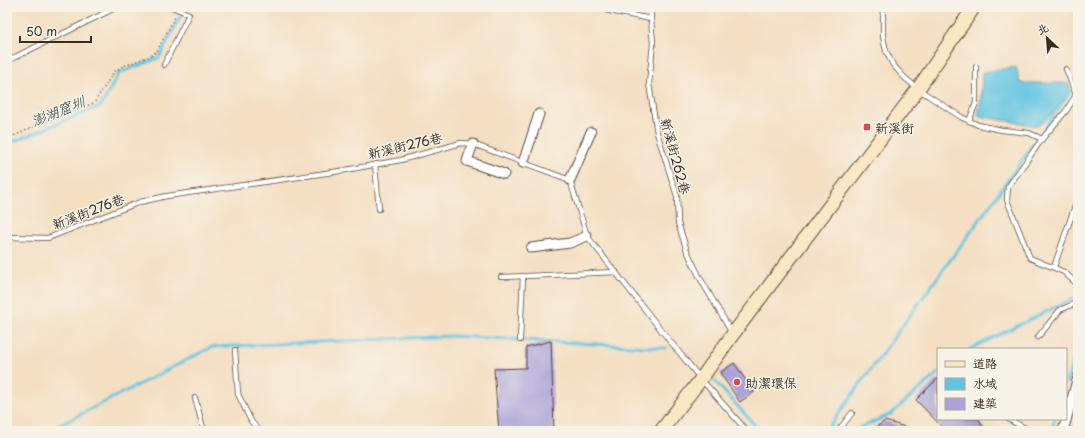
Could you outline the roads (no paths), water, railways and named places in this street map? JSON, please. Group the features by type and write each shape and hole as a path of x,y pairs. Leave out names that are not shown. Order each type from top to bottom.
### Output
{"street":[{"path":"662,431 733,334 918,89 974,7"},
{"path":"523,163 539,114"},
{"path":"570,180 591,132"},
{"path":"473,144 467,161 504,174"},
{"path":"531,248 570,243 587,236"},
{"path":"1067,417 1078,377"},
{"path":"1063,431 1066,420"}],"lane":[{"path":"7,61 117,7"},
{"path":"164,65 189,14 172,7"},
{"path":"589,7 651,19"},
{"name":"新溪街262巷","path":"650,7 653,43 649,84 657,132 677,196 678,223 687,251 700,278 733,334"},
{"path":"882,7 883,38 886,52 893,65 918,89 962,117 978,125 1002,130 1029,133 1042,139"},
{"path":"969,121 976,103 976,67"},
{"path":"1066,69 1077,95 1066,111 1042,139 1008,187 1007,200 1030,258 1064,272 1078,285"},
{"name":"新溪街276巷","path":"7,238 48,238 140,202 167,196 340,171 401,160 461,143 473,144 570,180"},
{"path":"375,164 379,209"},
{"path":"570,180 587,236 669,340 747,431"},
{"path":"1054,267 1078,197"},
{"path":"501,277 616,272"},
{"path":"520,340 524,276"},
{"path":"1038,337 1060,310 1078,302"},
{"path":"235,350 238,394 251,421 260,431"},
{"path":"195,398 204,431"},
{"path":"838,431 852,413"},
{"path":"1010,420 1031,431"}],"water":[{"path":"1016,67 1020,83 1068,83 1071,90 1050,116 1038,126 978,116 981,97 982,72"}],"waterway":[{"name":"澎湖窟圳","path":"7,144 101,106 119,73 159,58 185,7"},
{"path":"1043,131 1071,90"},
{"path":"826,431 1034,143"},
{"path":"972,348 1078,296"},
{"path":"48,431 212,347 453,336 666,348"},
{"path":"1067,380 1078,348"},
{"path":"857,431 859,428 891,414 937,374"},
{"path":"713,379 760,431"},
{"path":"1051,431 1055,420"}],"place":[{"name":"新溪街","path":"867,127"},
{"name":"助潔環保","path":"737,382"}]}
